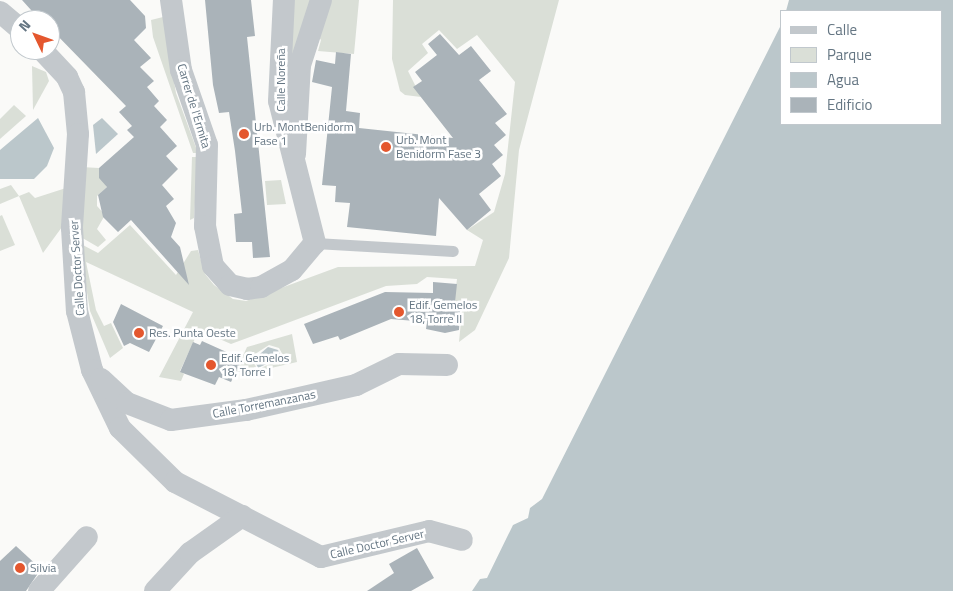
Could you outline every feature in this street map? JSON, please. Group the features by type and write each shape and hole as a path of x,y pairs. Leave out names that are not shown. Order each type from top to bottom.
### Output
{"street":[{"name":"Carrer de l'Ermita","path":"171,0 181,70 207,145 205,226 213,266 230,285 261,287 292,270 315,243"},
{"name":"Calle Noreña","path":"284,0 278,101 283,132 294,158"},
{"path":"315,243 294,158 300,65 321,0"},
{"path":"0,12 10,20"},
{"name":"Calle Doctor Server","path":"51,60 67,77 77,110 72,228 77,311 92,370 127,434 176,482 321,556 428,531 462,540"},
{"name":"Calle Torremanzanas","path":"92,370 127,403 171,420 246,410 356,386 399,364 447,365"},
{"path":"155,591 190,553 242,516"},
{"path":"39,591 87,537"}],"lane":[{"path":"315,243 453,251"}],"green space":[{"path":"291,0 311,0 286,84"},
{"path":"325,0 359,0 354,54 318,51 321,40 316,34"},
{"path":"393,0 559,0 519,150 509,258 475,330 459,342 462,311 453,311 457,279 427,277 417,284 386,286 231,344 199,330 180,371 184,374 181,381 159,377 193,312 86,262 96,310 104,326 111,323 123,348 110,358 90,311 79,243 98,253 130,225 176,275 191,251 198,250 205,274 214,285 233,299 246,301 338,267 475,266 483,240 467,230 494,212 505,174 515,82 477,35 457,49 439,30 422,44 428,53 408,71 421,97 405,95 400,91 392,59"},
{"path":"163,17 176,93 198,153 193,153 153,37 151,20"},
{"path":"32,66 46,72 49,81 33,110"},
{"path":"14,105 26,116 0,139 0,119"},
{"path":"192,157 198,157 194,218 190,220"},
{"path":"81,167 99,168 107,187 97,196 97,206 105,215 97,229 106,240 98,247 79,236"},
{"path":"281,180 286,204 267,205 265,181"},
{"path":"11,185 19,196 0,204 0,189"},
{"path":"66,188 62,227 43,253 19,196 29,192 35,198"},
{"path":"2,215 15,245 0,251 0,216"},
{"path":"292,334 297,362 246,374 236,371 247,347","holes":["269,345 279,348 284,357 257,370 252,356"]}],"water":[{"path":"789,0 953,0 953,591 472,591 480,579 487,578 513,525 528,518 530,508 542,499 780,27 780,125 943,125 943,10 786,10"},
{"path":"38,118 54,148 47,166 34,179 0,179 0,150"},
{"path":"102,118 118,134 96,154 93,125"},
{"path":"268,347 278,350 281,357 258,368 254,359"}],"building":[{"path":"22,0 130,0 145,16 146,28 134,40 151,58 140,67 154,81 147,87 159,101 154,106 167,120 160,127 177,146 166,156 178,169 162,185 174,199 166,206 176,223 171,237 180,247 189,285 131,220 118,232 103,217 98,195 107,187 99,178 99,168 134,137 127,130 132,126 119,112 126,106 60,38 60,10 31,10"},
{"name":"Urb. MontBenidorm Fase 1","path":"205,0 251,0 255,36 247,37 270,257 253,258 252,242 236,242 234,214 242,213 235,151 229,112 219,113 213,85"},
{"path":"440,34 459,55 471,46 491,71 479,80 507,114 495,123 506,135 494,145 503,155 492,164 501,176 479,194 491,210 467,230 439,198 436,236 347,227 350,203 335,202 336,186 322,185 332,87 312,82 316,60 335,64 336,52 351,54 346,111 360,113 359,128 453,138 413,87 422,81 415,72 437,55 428,44"},
{"name":"Edif. Gemelos 18, Torre II","path":"433,282 457,284 454,311 460,311 459,330 445,333 426,329 427,322 391,319 340,340 338,336 313,344 304,324 385,292 433,293"},
{"name":"Res. Punta Oeste","path":"121,304 163,326 149,352 130,343 124,346 113,322"},
{"name":"Edif. Gemelos 18, Torre I","path":"202,341 242,359 231,382 219,377 215,385 180,372 193,342 200,345"},
{"name":"Silvia","path":"16,546 41,569 26,591 0,591 0,561"},
{"path":"417,548 434,578 411,591 367,591 394,573 389,564"}],"place":[{"name":"Urb. MontBenidorm Fase 1","path":"244,134"},
{"name":"Urb. Mont Benidorm Fase 3","path":"386,147"},
{"name":"Edif. Gemelos 18, Torre II","path":"399,312"},
{"name":"Res. Punta Oeste","path":"139,333"},
{"name":"Edif. Gemelos 18, Torre I","path":"211,365"},
{"name":"Silvia","path":"20,568"}]}
